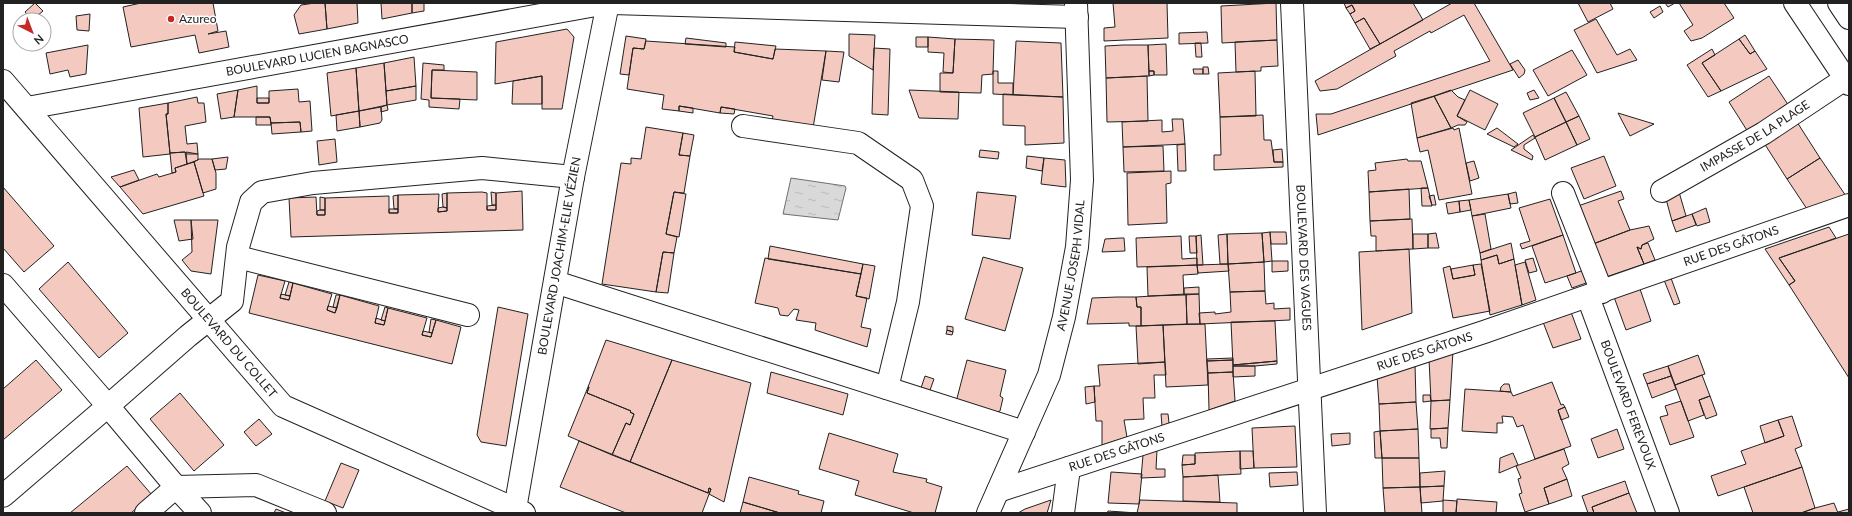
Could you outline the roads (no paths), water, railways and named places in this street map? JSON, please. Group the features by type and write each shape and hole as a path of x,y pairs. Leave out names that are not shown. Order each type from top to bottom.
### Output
{"street":[{"name":"BOULEVARD LUCIEN BAGNASCO","path":"27,108 607,3"},
{"name":"BOULEVARD JOACHIM-ELIE VÉZIEN","path":"520,511 555,282 573,177 607,3"},
{"path":"612,3 1076,10"},
{"name":"BOULEVARD DES VAGUES","path":"1292,3 1315,513"},
{"path":"1795,3 1847,81"},
{"path":"1839,3 1849,18"},
{"name":"AVENUE JOSEPH VIDAL","path":"988,513 1049,375 1064,317 1077,247 1082,180 1076,10"},
{"name":"BOULEVARD DU COLLET","path":"3,81 283,406 520,511"},
{"name":"IMPASSE DE LA PLAGE","path":"1662,191 1764,133 1847,81"},
{"path":"743,126 858,143 912,180 922,206 908,302 886,388"},
{"path":"3,496 208,319 232,301 238,246 251,202 262,192 313,183 482,168 573,177"},
{"name":"BOULEVARD FEREVOUX","path":"1563,193 1668,513"},
{"name":"RUE DES GÂTONS","path":"998,491 1309,390 1595,294 1849,205"},
{"path":"238,257 468,314"},
{"path":"555,282 1024,432"},
{"path":"4,287 200,513"},
{"path":"1063,513 1069,468"},
{"path":"146,513 176,487 256,485 325,513"}],"water":[{"path":"791,178 845,186 846,188 838,220 783,214"}],"place":[{"name":"Azureo","path":"171,19"}]}
